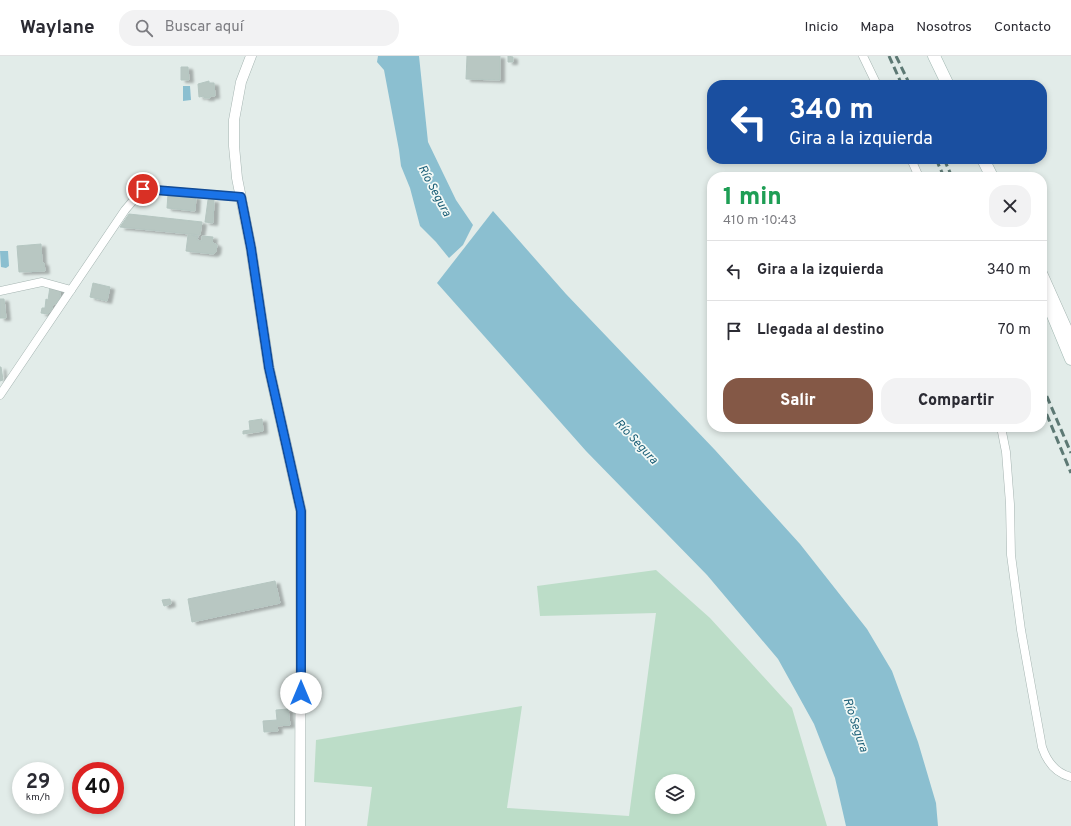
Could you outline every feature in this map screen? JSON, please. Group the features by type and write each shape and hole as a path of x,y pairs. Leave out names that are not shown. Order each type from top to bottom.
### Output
{"main road":[{"path":"934,56 946,80"},
{"path":"1047,301 1071,359"}],"street":[{"path":"251,56 241,82 234,120 234,146 237,178 251,248 269,368 301,511 300,826"},
{"path":"863,56 874,80"},
{"path":"0,395 125,210 143,189 241,197"},
{"path":"0,291 42,282 71,290"},
{"path":"1047,283 1071,338"},
{"path":"1002,432 1006,452 1010,504 1011,555 1021,630 1042,747 1046,759 1052,767 1064,776 1071,777"}],"green space":[{"path":"656,570 710,618 792,708 827,826 367,826 372,787 314,782 316,740 522,706 507,808 629,816 656,613 540,616 537,586"}],"water":[{"name":"Río Segura","path":"378,56 419,56 428,142 456,200 473,225 463,245 449,258 420,226 410,188 401,166 384,70 377,62"},
{"path":"183,86 190,86 191,100 183,101"},
{"name":"Río Segura","path":"493,211 566,294 715,450 800,544 867,629 892,671 918,742 936,803 938,826 846,826 835,778 814,724 778,659 707,575 586,451 437,283"},
{"path":"0,251 8,251 9,266 6,268 1,267"}],"building":[{"path":"467,56 500,56 500,80 466,79"},
{"path":"508,56 513,57 513,62 508,62"},
{"path":"181,67 188,67 189,80 181,80"},
{"path":"209,81 209,83 214,83 215,96 210,96 210,98 204,98 204,96 199,97 198,84"},
{"path":"168,194 196,197 195,211 167,208"},
{"path":"208,200 214,200 213,223 205,222"},
{"path":"129,214 202,222 200,235 120,227"},
{"path":"188,235 198,236 197,240 202,241 202,236 213,237 212,242 217,245 216,252 213,254 186,251"},
{"path":"41,244 42,263 44,263 45,271 19,272 17,246"},
{"path":"93,283 110,287 107,301 90,297"},
{"path":"50,287 61,288 59,301 57,301 57,304 53,304 52,309 48,314 41,313 42,308 45,308 46,299 48,300"},
{"path":"0,299 4,299 6,318 0,318"},
{"path":"0,367 3,380 0,381"},
{"path":"262,419 263,431 243,434 243,431 250,430 249,421"},
{"path":"275,581 280,603 192,622 188,599"},
{"path":"170,599 171,604 164,606 162,600"},
{"path":"288,709 290,725 277,726 278,731 264,732 263,721 277,720 276,710"}],"railway":[{"path":"889,56 900,80"},
{"path":"896,56 908,80"},
{"path":"938,164 942,172"},
{"path":"946,164 950,172"},
{"path":"1047,397 1071,453"},
{"path":"1047,415 1071,473"}],"route":[{"path":"143,189 241,197 251,248 269,368 301,511 301,693"}]}
